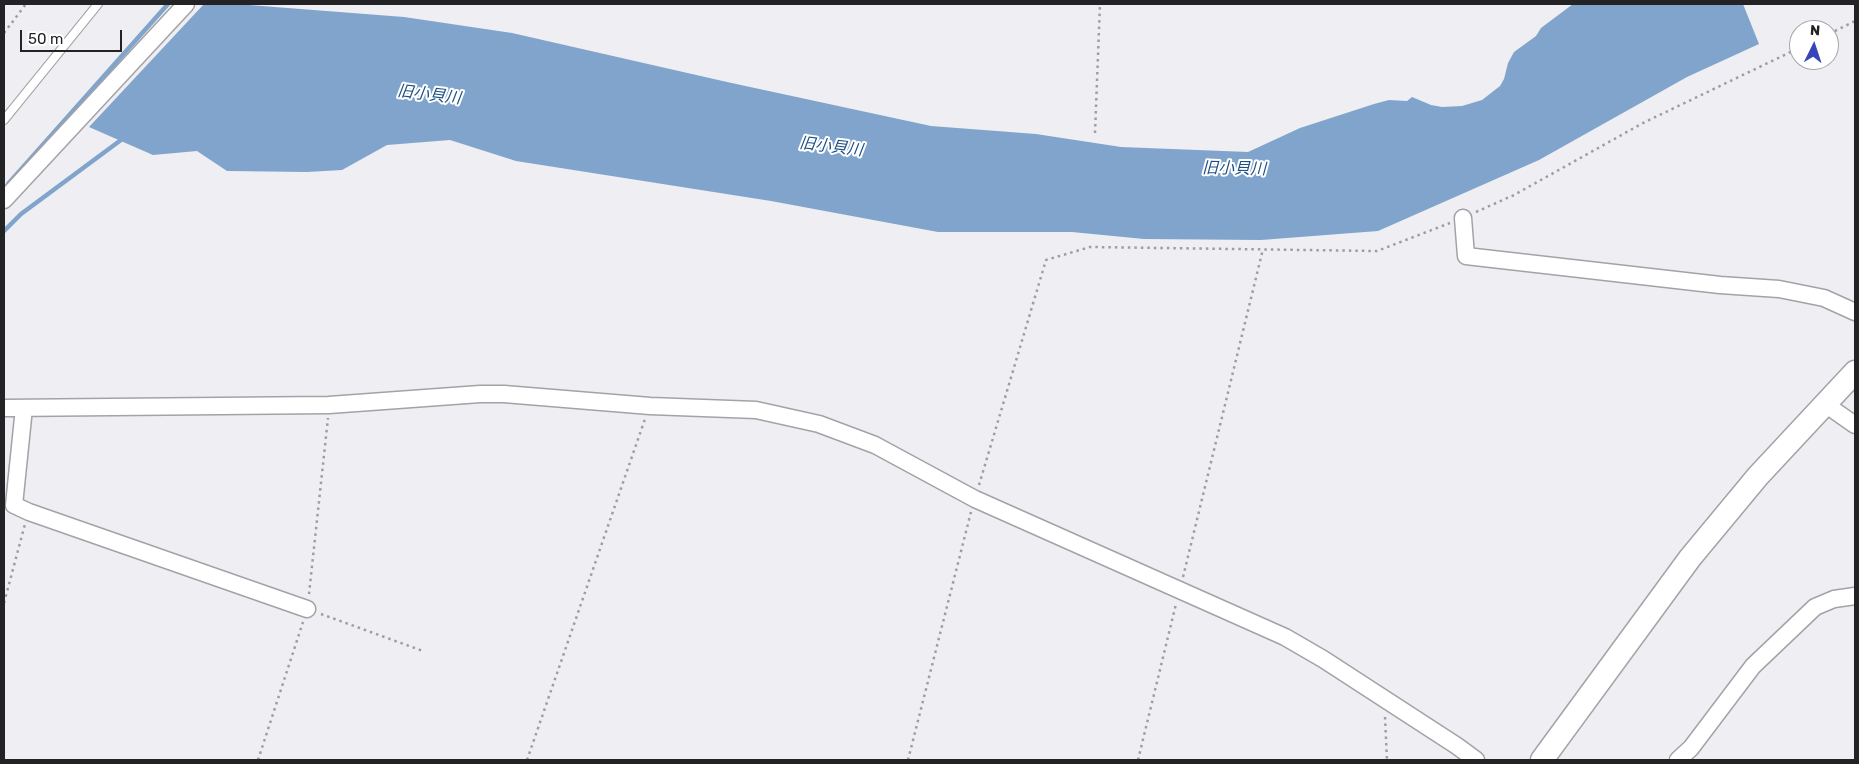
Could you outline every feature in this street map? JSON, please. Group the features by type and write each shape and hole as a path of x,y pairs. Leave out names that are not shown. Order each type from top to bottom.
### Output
{"street":[{"path":"4,200 186,4"},
{"path":"1463,218 1466,256 1720,285 1779,289 1824,298 1855,312"},
{"path":"1542,760 1690,558 1758,476 1855,372"},
{"path":"4,408 329,405 480,394 650,406 756,410 819,424 875,445 975,500 1285,637 1384,698 1458,746 1476,760"},
{"path":"1825,404 1855,425"},
{"path":"24,408 14,505 29,512 308,609"},
{"path":"1678,760 1691,748 1753,666 1815,608 1834,599 1855,596"}],"lane":[{"path":"4,120 98,4"}],"path":[{"path":"4,33 26,4"},
{"path":"1095,133 1100,4"},
{"path":"1839,29 1855,21"},
{"path":"1046,260 1090,247 1377,251 1514,196 1643,123 1789,53"},
{"path":"1138,760 1264,249"},
{"path":"258,760 308,609 329,405"},
{"path":"527,760 650,406"},
{"path":"4,602 29,512"},
{"path":"308,609 423,651"},
{"path":"1384,698 1387,760"}],"water":[{"path":"204,4 236,4 404,17 512,33 931,126 1036,134 1121,147 1248,152 1300,128 1389,100 1407,101 1412,97 1431,105 1442,107 1462,106 1482,100 1500,86 1514,52 1536,36 1541,28 1573,4 1743,4 1759,44 1687,77 1539,160 1378,231 1261,240 1144,239 1072,232 938,232 771,201 516,161 450,140 387,145 342,170 307,172 227,171 197,151 153,155 89,127"}],"waterway":[{"path":"8,184 168,4"},
{"name":"旧小貝川","path":"4,231 21,214 125,137"}]}
